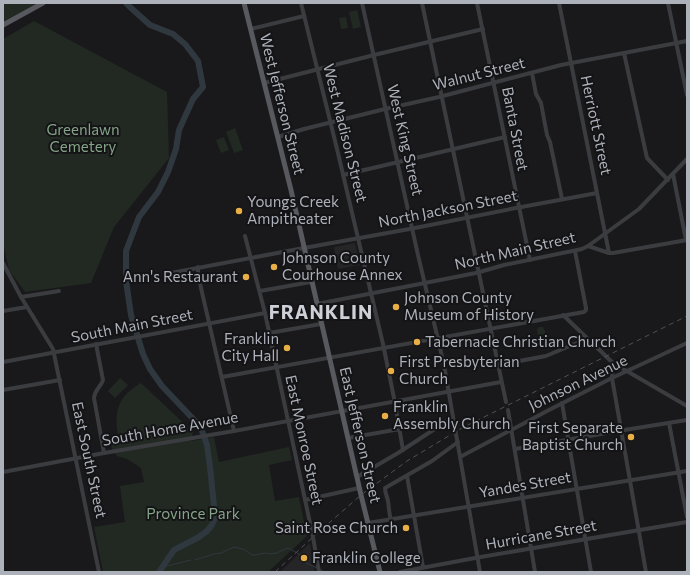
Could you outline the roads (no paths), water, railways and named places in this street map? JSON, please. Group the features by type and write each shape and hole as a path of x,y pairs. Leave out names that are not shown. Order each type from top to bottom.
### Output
{"main road":[{"path":"3,25 44,3"},
{"name":"West Jefferson Street","path":"244,3 278,137 316,304"},
{"name":"East Jefferson Street","path":"316,304 380,572"}],"street":[{"name":"West Madison Street","path":"301,3 384,348 403,450"},
{"name":"West King Street","path":"362,3 412,229 438,338 458,442 480,572"},
{"path":"422,3 506,402"},
{"name":"Banta Street","path":"477,3 530,260"},
{"name":"Herriott Street","path":"559,3 609,253"},
{"path":"668,3 687,95"},
{"path":"251,29 304,16"},
{"path":"264,83 483,29"},
{"name":"Walnut Street","path":"278,137 385,108 442,96 571,63 687,41"},
{"path":"624,53 647,158 668,180"},
{"path":"532,73 536,94 542,105 547,135 550,142 562,199"},
{"path":"343,175 505,137"},
{"name":"North Main Street","path":"316,304 479,272 504,265 575,251 588,246 639,209 687,159"},
{"path":"588,246 609,253 687,240 673,174"},
{"name":"North Jackson Street","path":"171,273 386,234 597,193"},
{"name":"East Monroe Street","path":"246,236 265,313 319,572"},
{"path":"222,377 584,312 586,309 575,251"},
{"name":"East South Street","path":"3,263 21,297 52,347 54,353 99,572"},
{"path":"198,267 209,323 234,431"},
{"path":"260,292 311,282"},
{"path":"21,297 60,291"},
{"path":"3,311 27,307"},
{"name":"South Main Street","path":"3,362 265,313"},
{"path":"563,315 613,363 687,406"},
{"path":"269,333 321,324"},
{"path":"498,365 546,356 584,340 589,340"},
{"path":"96,344 103,382 95,393 94,398 104,453"},
{"name":"Johnson Avenue","path":"460,457 612,378 686,345"},
{"path":"613,363 612,378 640,530 646,572"},
{"path":"3,390 60,380"},
{"name":"South Home Avenue","path":"3,472 501,382"},
{"path":"562,403 591,572"},
{"path":"508,410 535,572"},
{"path":"357,477 453,418"},
{"path":"515,449 687,420"},
{"path":"669,423 687,517"},
{"path":"348,438 400,429"},
{"path":"391,520 385,488 432,461 458,442"},
{"name":"Yandes Street","path":"368,523 687,470"},
{"path":"407,476 423,567"},
{"path":"305,500 359,488"},
{"name":"Hurricane Street","path":"400,572 687,522"}],"waterway":[{"path":"126,3 150,25 173,34 185,44 198,61 203,87 193,99 179,130 176,149 168,172 158,192 139,217 126,251 126,281 131,315 143,354 150,369 162,386 197,423 202,431 207,445 215,515 212,525 207,531 199,537 174,550 159,572"},
{"path":"195,560 221,553 234,547 243,549 252,555 277,553 287,548 299,554 306,563 317,568"},
{"path":"162,569 167,566 191,560"},
{"path":"320,569 324,572"}],"railway":[{"path":"275,572 361,495 407,461 462,428 687,316"}],"place":[{"name":"Youngs Creek Ampitheater","path":"239,211"},
{"name":"Johnson County Courhouse Annex","path":"274,267"},
{"name":"Ann's Restaurant","path":"246,277"},
{"name":"Johnson County Museum of History","path":"396,307"},
{"name":"Tabernacle Christian Church","path":"417,342"},
{"name":"Franklin City Hall","path":"287,348"},
{"name":"First Presbyterian Church","path":"391,371"},
{"name":"Franklin Assembly Church","path":"385,416"},
{"name":"First Separate Baptist Church","path":"631,437"},
{"name":"Saint Rose Church","path":"406,528"},
{"name":"Franklin College","path":"304,558"}],"district":[{"name":"FRANKLIN","path":"321,312"}],"park label":[{"name":"Greenlawn Cemetery","path":"83,138"},
{"name":"Province Park","path":"193,514"}]}
